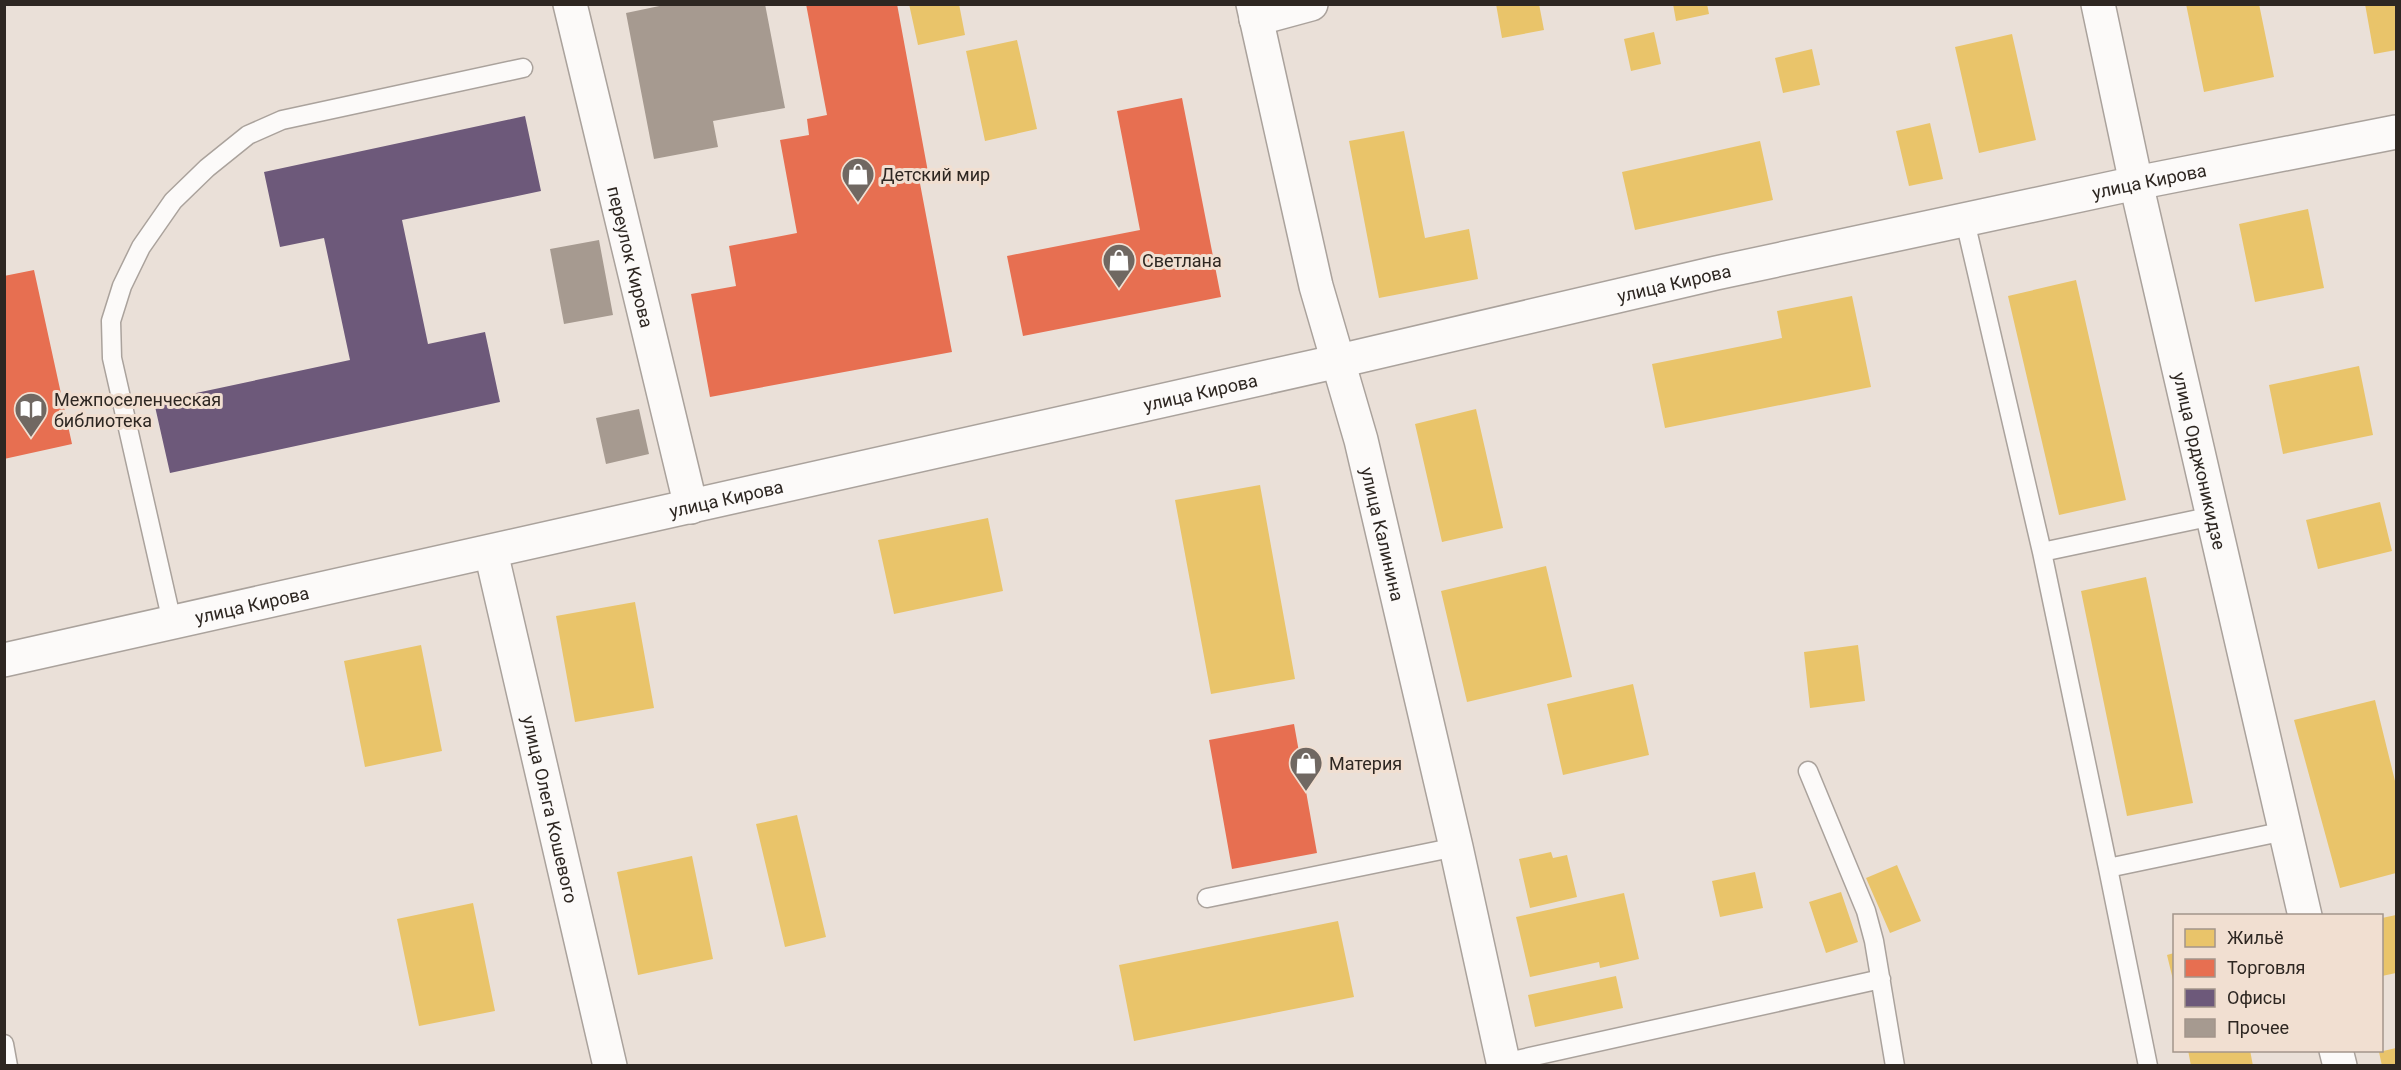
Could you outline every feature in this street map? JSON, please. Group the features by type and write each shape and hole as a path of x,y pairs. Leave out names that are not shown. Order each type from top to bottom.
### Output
{"street":[{"name":"переулок Кирова","path":"570,4 691,507"},
{"path":"1255,12 1311,4"},
{"name":"улица Орджоникидзе","path":"2098,4 2136,183 2305,914"},
{"name":"улица Калинина","path":"1255,12 1316,286 1361,440 1504,1064"},
{"name":"улица Кирова","path":"4,660 1339,361 1716,273 2136,183 2397,132"},
{"name":"улица Олега Кошевого","path":"491,552 610,1065"}],"lane":[{"path":"171,622 112,358 111,321 122,286 141,247 173,201 207,168 248,135 282,120 523,68"},
{"path":"1965,221 2042,552 2148,1065"},
{"path":"2042,552 2212,516"},
{"path":"1808,771 1866,911 1881,979 1895,1065"},
{"path":"2108,868 2285,831"},
{"path":"1207,898 1456,847"},
{"path":"1504,1064 1881,979"},
{"path":"4,1044 8,1065"}],"building: Жильё":[{"path":"909,4 959,4 965,35 918,45"},
{"path":"1496,4 1539,4 1544,30 1502,38"},
{"path":"1673,4 1707,4 1709,14 1676,21"},
{"path":"2186,4 2259,4 2274,77 2204,92"},
{"path":"2365,4 2396,4 2396,50 2374,54"},
{"path":"1654,32 1661,64 1631,71 1624,39"},
{"path":"2012,34 2036,140 1979,153 1955,47"},
{"path":"1017,40 1037,129 985,141 966,51"},
{"path":"1812,49 1820,85 1783,93 1775,58"},
{"path":"1930,123 1943,179 1909,186 1896,131"},
{"path":"1404,131 1425,238 1469,229 1478,279 1379,298 1349,141"},
{"path":"1760,141 1773,200 1635,230 1622,172"},
{"path":"2308,209 2324,288 2255,302 2239,224"},
{"path":"2076,280 2126,500 2059,515 2008,296"},
{"path":"1852,296 1871,387 1665,428 1652,364 1782,338 1777,311"},
{"path":"2359,366 2373,435 2283,454 2269,385"},
{"path":"1476,409 1503,528 1442,542 1415,424"},
{"path":"1260,485 1295,679 1211,694 1175,500"},
{"path":"2380,502 2392,551 2318,569 2306,520"},
{"path":"988,518 1003,591 894,614 878,540"},
{"path":"1546,566 1572,677 1467,702 1441,591"},
{"path":"2146,577 2193,803 2127,816 2081,591"},
{"path":"635,602 654,708 575,722 556,616"},
{"path":"421,645 442,751 365,767 344,661"},
{"path":"1858,645 1865,701 1810,708 1804,652"},
{"path":"1633,684 1649,755 1563,775 1547,704"},
{"path":"2375,700 2396,785 2396,873 2340,888 2294,720"},
{"path":"797,815 826,937 785,947 756,824"},
{"path":"1551,852 1553,858 1567,855 1577,897 1530,908 1519,859"},
{"path":"692,856 713,959 638,975 617,872"},
{"path":"1897,865 1921,921 1890,933 1866,878"},
{"path":"1755,872 1763,908 1720,917 1712,881"},
{"path":"1841,892 1858,942 1826,953 1809,902"},
{"path":"1624,893 1639,959 1600,968 1599,962 1530,977 1516,917"},
{"path":"473,903 495,1011 419,1026 397,919"},
{"path":"2396,915 2396,973 2383,976 2383,918"},
{"path":"1338,921 1354,997 1134,1041 1119,965"},
{"path":"2173,953 2173,980 2167,955"},
{"path":"1616,976 1623,1008 1535,1027 1528,995"},
{"path":"2396,1048 2396,1066 2382,1066 2379,1052"},
{"path":"2188,1052 2250,1052 2253,1066 2191,1066"}],"building: Торговля":[{"name":"Детский мир","path":"806,4 897,4 928,172 918,173 952,352 710,397 691,294 736,286 729,246 797,233 780,140 809,135 807,119 827,115"},
{"path":"1182,98 1221,297 1023,336 1007,256 1140,230 1117,111"},
{"path":"34,270 72,444 4,459 4,276"},
{"path":"1294,724 1317,853 1232,869 1209,740"}],"building: Офисы":[{"path":"525,116 541,191 402,220 428,344 485,332 500,402 170,473 154,402 350,360 324,238 280,247 264,172"}],"building: Прочее":[{"path":"669,4 765,4 785,108 713,121 718,147 654,159 626,13"},
{"path":"599,240 613,315 564,324 550,249"},
{"path":"639,409 649,454 606,464 596,418"}],"place":[{"name":"Детский мир","path":"858,203"},
{"name":"Светлана","path":"1119,289"},
{"name":"Межпоселенческая библиотека","path":"31,438"},
{"name":"Материя","path":"1306,792"}]}
